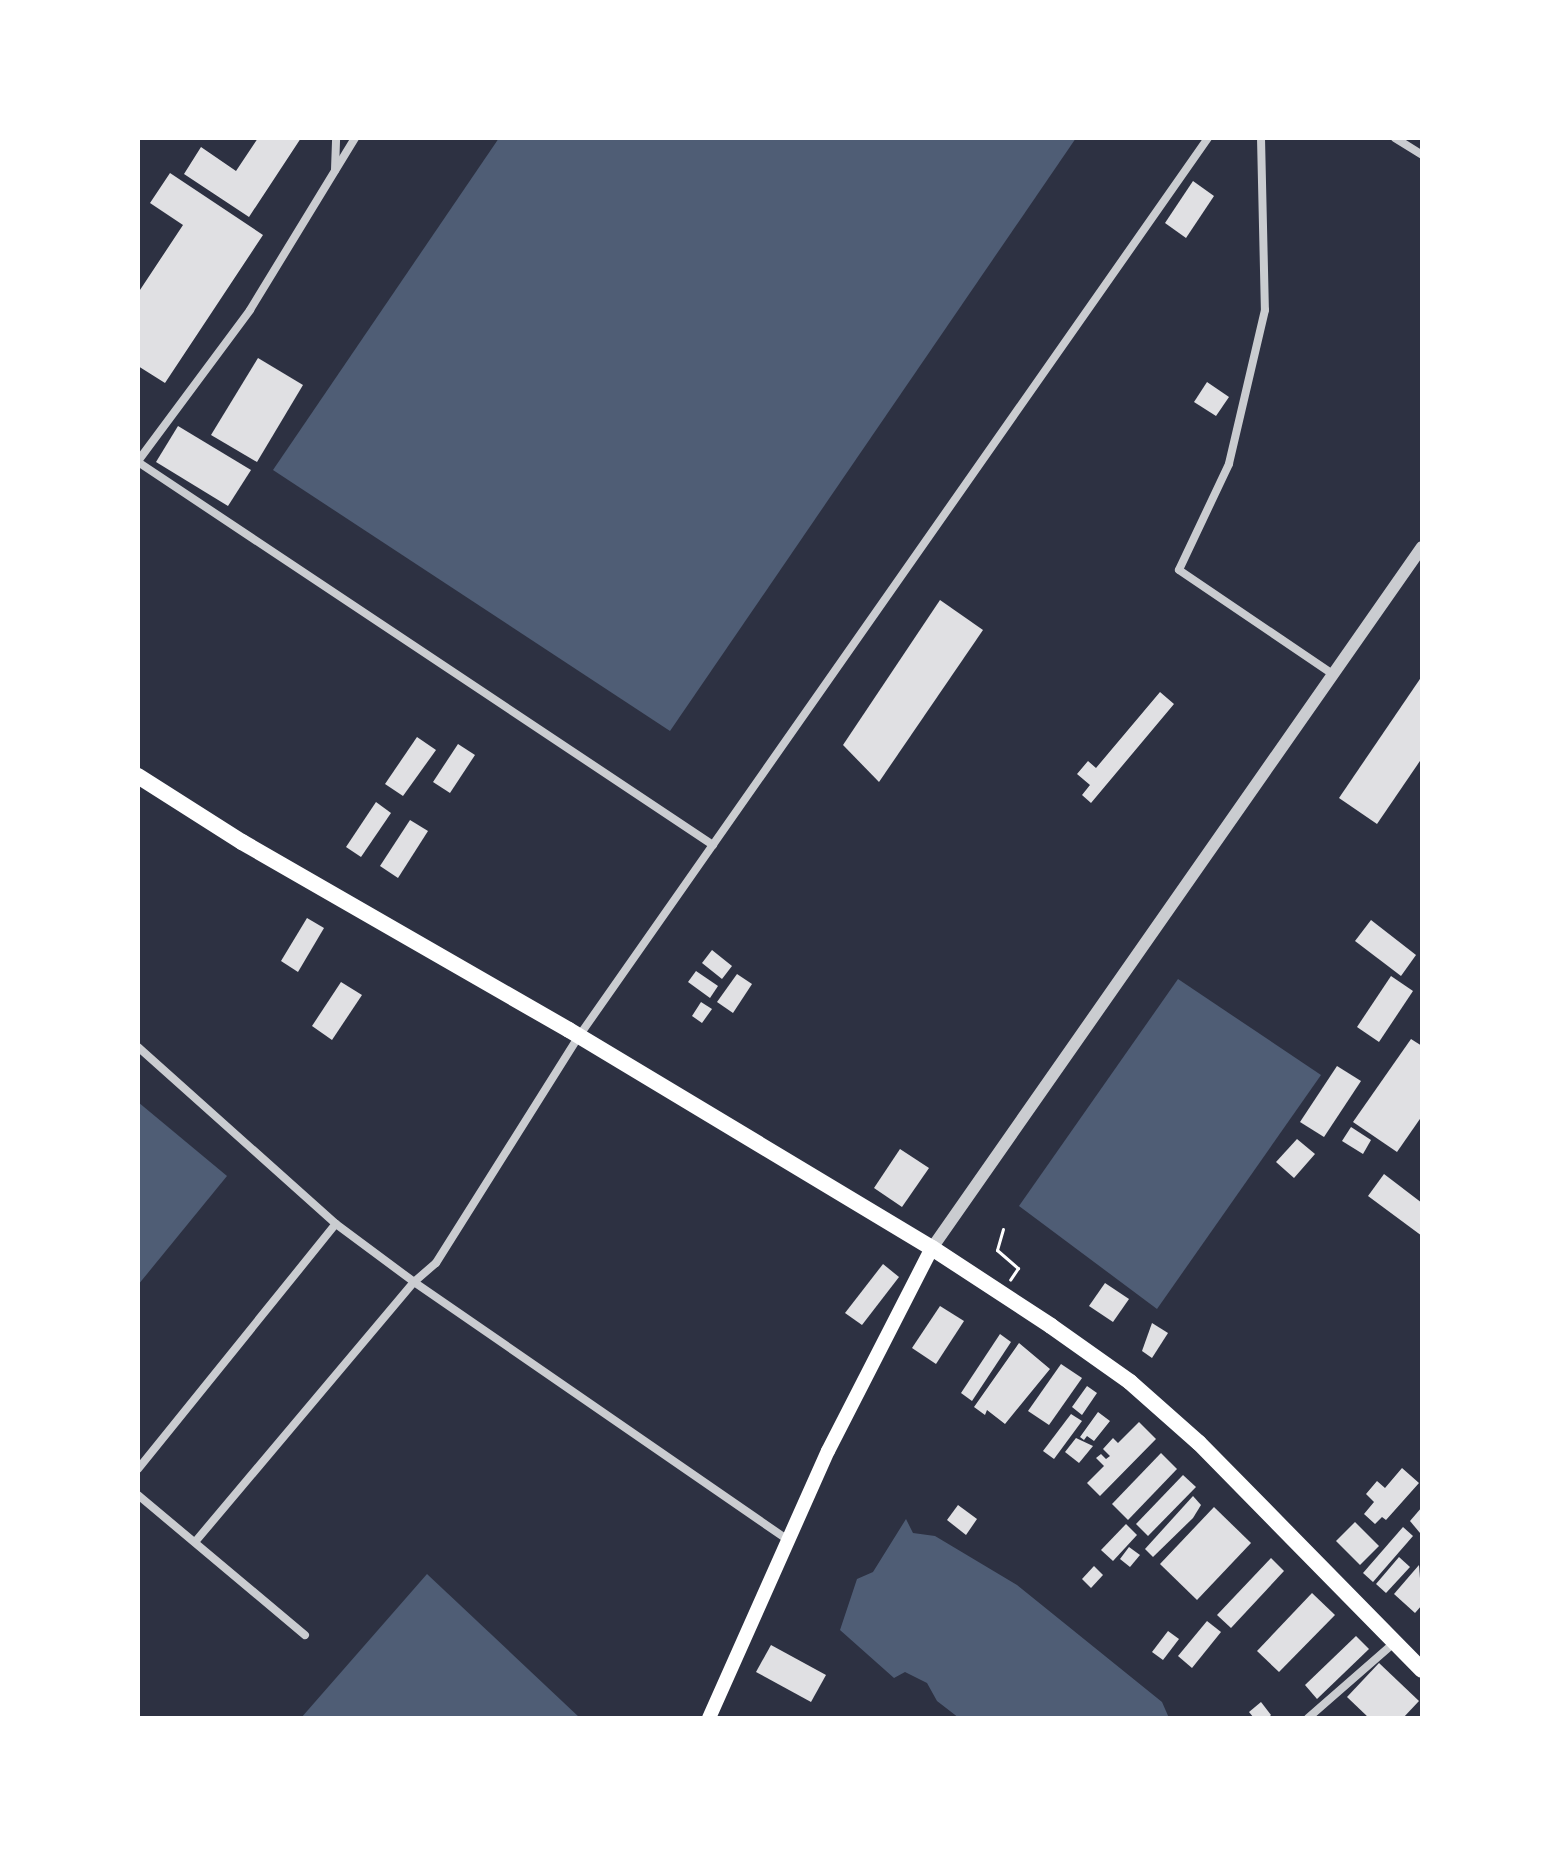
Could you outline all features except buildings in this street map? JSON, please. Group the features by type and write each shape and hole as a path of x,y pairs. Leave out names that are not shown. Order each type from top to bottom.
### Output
{"highway":[{"path":"138,776 242,842 579,1036 932,1248 1130,1382 1188,1433 1422,1670"}],"main road":[{"path":"709,1718 828,1451 932,1248"}],"street":[{"path":"335,170 336,138"},
{"path":"355,138 250,310 138,462 713,845"},
{"path":"194,1542 414,1282 436,1263 579,1036 1208,138"},
{"path":"1261,138 1265,310 1229,464 1179,570 1334,675"},
{"path":"1395,138 1422,155"},
{"path":"932,1248 1422,547"},
{"path":"138,1047 336,1224 414,1282 788,1540"},
{"path":"138,1469 336,1224"},
{"path":"138,1495 305,1635"},
{"path":"1308,1718 1394,1643"}],"path":[{"path":"1001,1293 1018,1268 997,1250 1003,1229"}],"water":[{"path":"499,138 1076,138 670,731 273,470"},
{"path":"1178,979 1321,1075 1157,1309 1019,1206"},
{"path":"138,1102 227,1176 138,1285"},
{"path":"906,1519 913,1533 935,1536 1017,1585 1162,1702 1169,1718 959,1718 937,1701 927,1683 905,1672 894,1678 840,1630 857,1579 873,1572"},
{"path":"427,1574 580,1718 301,1718"}]}
